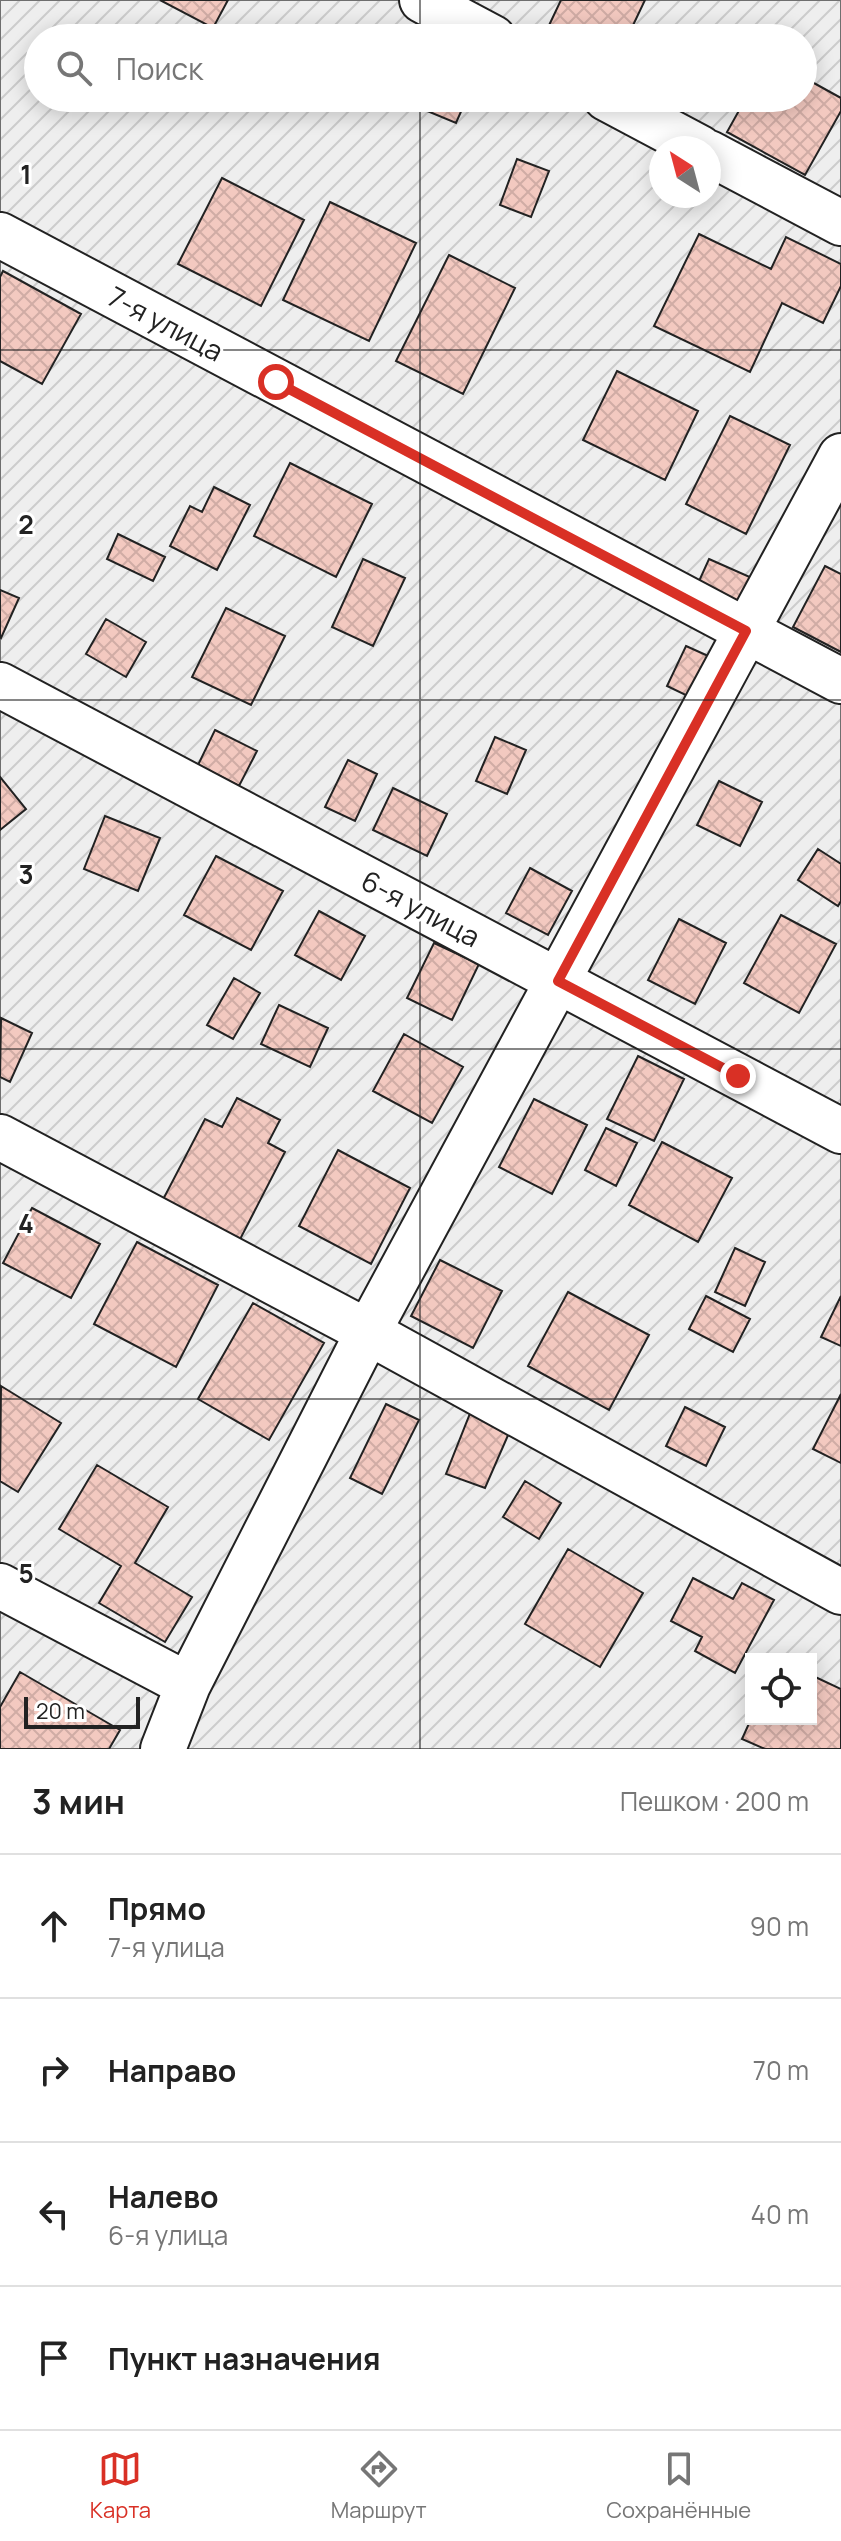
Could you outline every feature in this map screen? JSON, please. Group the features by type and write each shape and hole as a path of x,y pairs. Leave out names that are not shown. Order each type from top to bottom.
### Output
{"street":[{"path":"422,0 467,24"},
{"path":"632,112 677,136"},
{"path":"721,159 841,223"},
{"name":"7-я улица","path":"0,235 841,681"},
{"path":"163,1749 188,1685 368,1332 841,456"},
{"name":"6-я улица","path":"0,685 841,1131"},
{"path":"0,1137 368,1332 841,1592"},
{"path":"0,1586 188,1685"}],"shaded area":[{"path":"0,0 841,0 841,1749 0,1749"}],"building":[{"path":"160,0 228,0 215,24 205,24"},
{"path":"561,0 645,0 634,24 550,24"},
{"path":"817,85 841,98 841,111 805,175 727,132 738,112 817,112"},
{"path":"430,112 461,112 456,123"},
{"path":"517,159 549,171 531,217 500,205"},
{"path":"222,178 304,220 261,306 178,264"},
{"path":"330,202 416,243 369,341 283,300"},
{"path":"699,234 771,269 786,237 841,264 841,286 823,323 782,303 750,372 654,326"},
{"path":"449,255 515,288 463,394 396,361"},
{"path":"3,271 81,314 42,384 0,361 0,277"},
{"path":"617,371 698,411 665,480 583,440"},
{"path":"730,416 790,445 746,534 686,504"},
{"path":"290,463 372,504 336,577 254,536"},
{"path":"214,487 250,505 217,570 170,546 190,506 202,512"},
{"path":"118,534 165,557 153,581 107,559"},
{"path":"363,559 405,578 373,646 332,627"},
{"path":"709,559 752,578 738,610 695,590"},
{"path":"825,566 841,574 841,652 793,627"},
{"path":"0,590 19,598 1,638 0,637"},
{"path":"226,608 285,636 251,705 192,677"},
{"path":"106,619 146,642 126,677 86,654"},
{"path":"686,646 715,659 696,700 667,686"},
{"path":"215,730 257,751 239,786 198,765"},
{"path":"495,737 526,750 507,794 476,781"},
{"path":"348,760 377,774 355,821 325,807"},
{"path":"0,777 26,809 0,830"},
{"path":"719,781 762,802 740,846 697,825"},
{"path":"393,788 447,814 427,856 373,830"},
{"path":"105,816 160,838 138,891 84,869"},
{"path":"818,849 841,864 841,901 838,906 798,880"},
{"path":"216,856 283,891 251,950 184,915"},
{"path":"530,868 572,891 548,935 506,913"},
{"path":"319,911 365,936 341,980 295,955"},
{"path":"781,915 836,944 799,1013 744,983"},
{"path":"679,919 726,943 695,1004 648,980"},
{"path":"434,943 479,964 452,1020 407,998"},
{"path":"234,978 260,993 233,1039 207,1025"},
{"path":"279,1005 328,1028 310,1067 261,1044"},
{"path":"1,1018 32,1033 10,1082 0,1077"},
{"path":"404,1034 463,1067 432,1123 373,1091"},
{"path":"638,1056 684,1079 654,1141 607,1119"},
{"path":"237,1098 280,1120 268,1143 285,1152 234,1251 157,1211 205,1119 222,1127"},
{"path":"534,1099 587,1125 552,1194 499,1167"},
{"path":"606,1128 637,1143 616,1186 585,1170"},
{"path":"662,1142 732,1178 698,1242 629,1205"},
{"path":"338,1150 410,1188 371,1264 299,1226"},
{"path":"32,1208 100,1244 71,1298 3,1263"},
{"path":"137,1242 218,1285 176,1367 94,1324"},
{"path":"735,1248 765,1262 745,1306 715,1292"},
{"path":"440,1260 502,1291 473,1348 411,1316"},
{"path":"568,1292 649,1335 609,1410 528,1366"},
{"path":"706,1296 750,1319 733,1352 689,1329"},
{"path":"841,1296 841,1346 821,1337"},
{"path":"253,1303 324,1343 269,1440 198,1399"},
{"path":"1,1386 61,1423 18,1492 0,1481"},
{"path":"841,1394 841,1463 813,1449"},
{"path":"386,1404 419,1420 382,1494 350,1478"},
{"path":"685,1407 725,1427 706,1466 666,1446"},
{"path":"471,1411 509,1433 485,1488 446,1474"},
{"path":"97,1465 168,1507 135,1563 192,1597 165,1642 99,1603 121,1566 59,1529"},
{"path":"525,1481 561,1503 539,1539 503,1517"},
{"path":"568,1549 643,1593 600,1667 525,1624"},
{"path":"693,1578 733,1599 742,1583 774,1600 735,1673 695,1651 702,1637 671,1621"},
{"path":"20,1672 120,1730 109,1749 0,1749 0,1707"},
{"path":"817,1678 841,1689 841,1749 765,1749 742,1739 748,1725 817,1725"}],"route":[{"path":"276,382 746,631 558,981 738,1076"}]}
